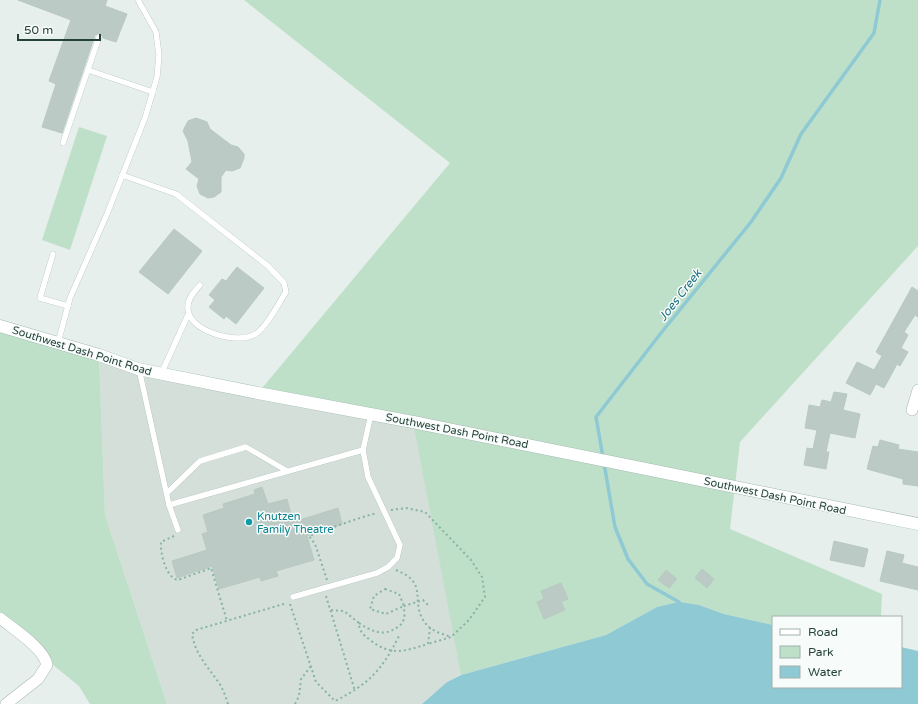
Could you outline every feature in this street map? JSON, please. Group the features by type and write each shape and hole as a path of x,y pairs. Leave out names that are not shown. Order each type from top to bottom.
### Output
{"main road":[{"name":"Southwest Dash Point Road","path":"0,326 100,355 138,369 161,374 554,450 918,524"}],"street":[{"path":"912,410 918,390"},
{"path":"0,618 43,654 46,660 47,668 38,679 6,704"}],"lane":[{"path":"58,343 68,306 145,118 157,77 158,55 156,32 138,0"},
{"path":"63,143 99,37"},
{"path":"88,70 153,92"},
{"path":"122,175 176,194 268,266 284,283 286,292 257,334 244,338 211,333 195,325 188,315"},
{"path":"53,254 40,298 68,306"},
{"path":"161,374 188,315 189,301 200,285"},
{"path":"138,369 169,505 178,530"},
{"path":"293,597 377,573 388,567 397,558 400,545 368,477 363,450 372,414"},
{"path":"167,493 200,461 246,447 286,471"},
{"path":"169,505 363,450"}],"path":[{"path":"355,691 331,610 315,544 309,536 342,525 350,520 384,512 406,508 425,512 471,560 482,576 485,597 469,620 451,637 403,652 391,652 379,647 365,636 359,629 359,623"},
{"path":"178,530 173,538 162,542 160,548 169,575 173,579 178,580 211,568 227,621"},
{"path":"388,567 409,575 415,581 418,601 425,623 430,628 451,637"},
{"path":"331,610 344,611 370,630 381,633 392,630 401,625 404,618 404,606 400,594 385,590 374,596 370,609 386,614 404,606 418,601 423,600 428,605"},
{"path":"228,704 221,687 208,670 194,644 192,634 196,630 290,602 316,682 334,700 355,691 378,671 391,652 399,636"},
{"path":"428,644 430,628"},
{"path":"295,704 299,696 301,679 311,666"}],"shaded area":[{"path":"99,355 413,422 480,670 461,674 447,682 422,704 167,704 105,515"}],"green space":[{"path":"244,0 918,0 918,246 740,442 730,529 882,594 881,616 772,616 772,625 724,614 699,605 657,607 606,635 461,675 413,422 258,393 450,163"},
{"path":"79,127 107,136 70,250 42,240"},
{"path":"0,324 99,355 105,515 167,704 90,704 79,686 0,622"}],"water":[{"path":"679,602 699,605 724,614 772,625 772,688 902,688 902,647 918,651 918,704 422,704 447,682 461,675 606,635 657,607"}],"building":[{"path":"18,0 107,0 105,6 127,14 116,42 103,38 100,33 95,35 62,133 42,127 56,84 49,81 71,20"},
{"path":"196,118 207,122 210,129 231,145 238,147 244,154 240,168 232,171 226,170 221,177 221,192 214,197 208,198 200,194 197,186 199,179 186,169 192,162 188,141 183,131 188,121"},
{"path":"174,229 202,251 168,294 139,272"},
{"path":"237,267 264,288 236,324 226,316 224,319 209,307 215,300 209,295 222,279 226,281"},
{"path":"912,287 918,291 918,317 915,315 904,332 908,335 901,348 908,352 900,366 897,364 884,388 876,384 870,395 846,383 857,362 874,370 882,356 876,352"},
{"path":"834,392 847,394 843,410 860,414 855,438 830,433 826,452 829,452 826,469 804,465 807,448 813,449 817,430 805,428 809,405 820,407 822,400 831,402"},
{"path":"880,440 899,445 898,449 918,452 918,486 903,484 903,479 867,469 873,446 878,447"},
{"path":"262,487 268,504 287,499 293,522 338,508 342,524 307,536 314,560 276,571 278,576 261,581 260,577 219,589 212,566 177,578 172,561 207,550 202,534 208,532 203,515 224,508 223,504 255,494 254,490"},
{"path":"834,541 868,549 864,567 830,560"},
{"path":"887,551 904,555 902,563 918,567 918,590 880,581"},
{"path":"702,569 714,579 707,588 695,578"},
{"path":"666,570 677,579 669,588 658,580"},
{"path":"561,583 568,599 561,602 565,610 544,619 537,602 544,599 541,591"}],"waterway":[{"name":"Joes Creek","path":"679,602 647,584 628,559 615,527 596,417 661,333 751,222 781,178 801,134 874,33 880,0"}],"place":[{"name":"Knutzen Family Theatre","path":"249,522"}]}
